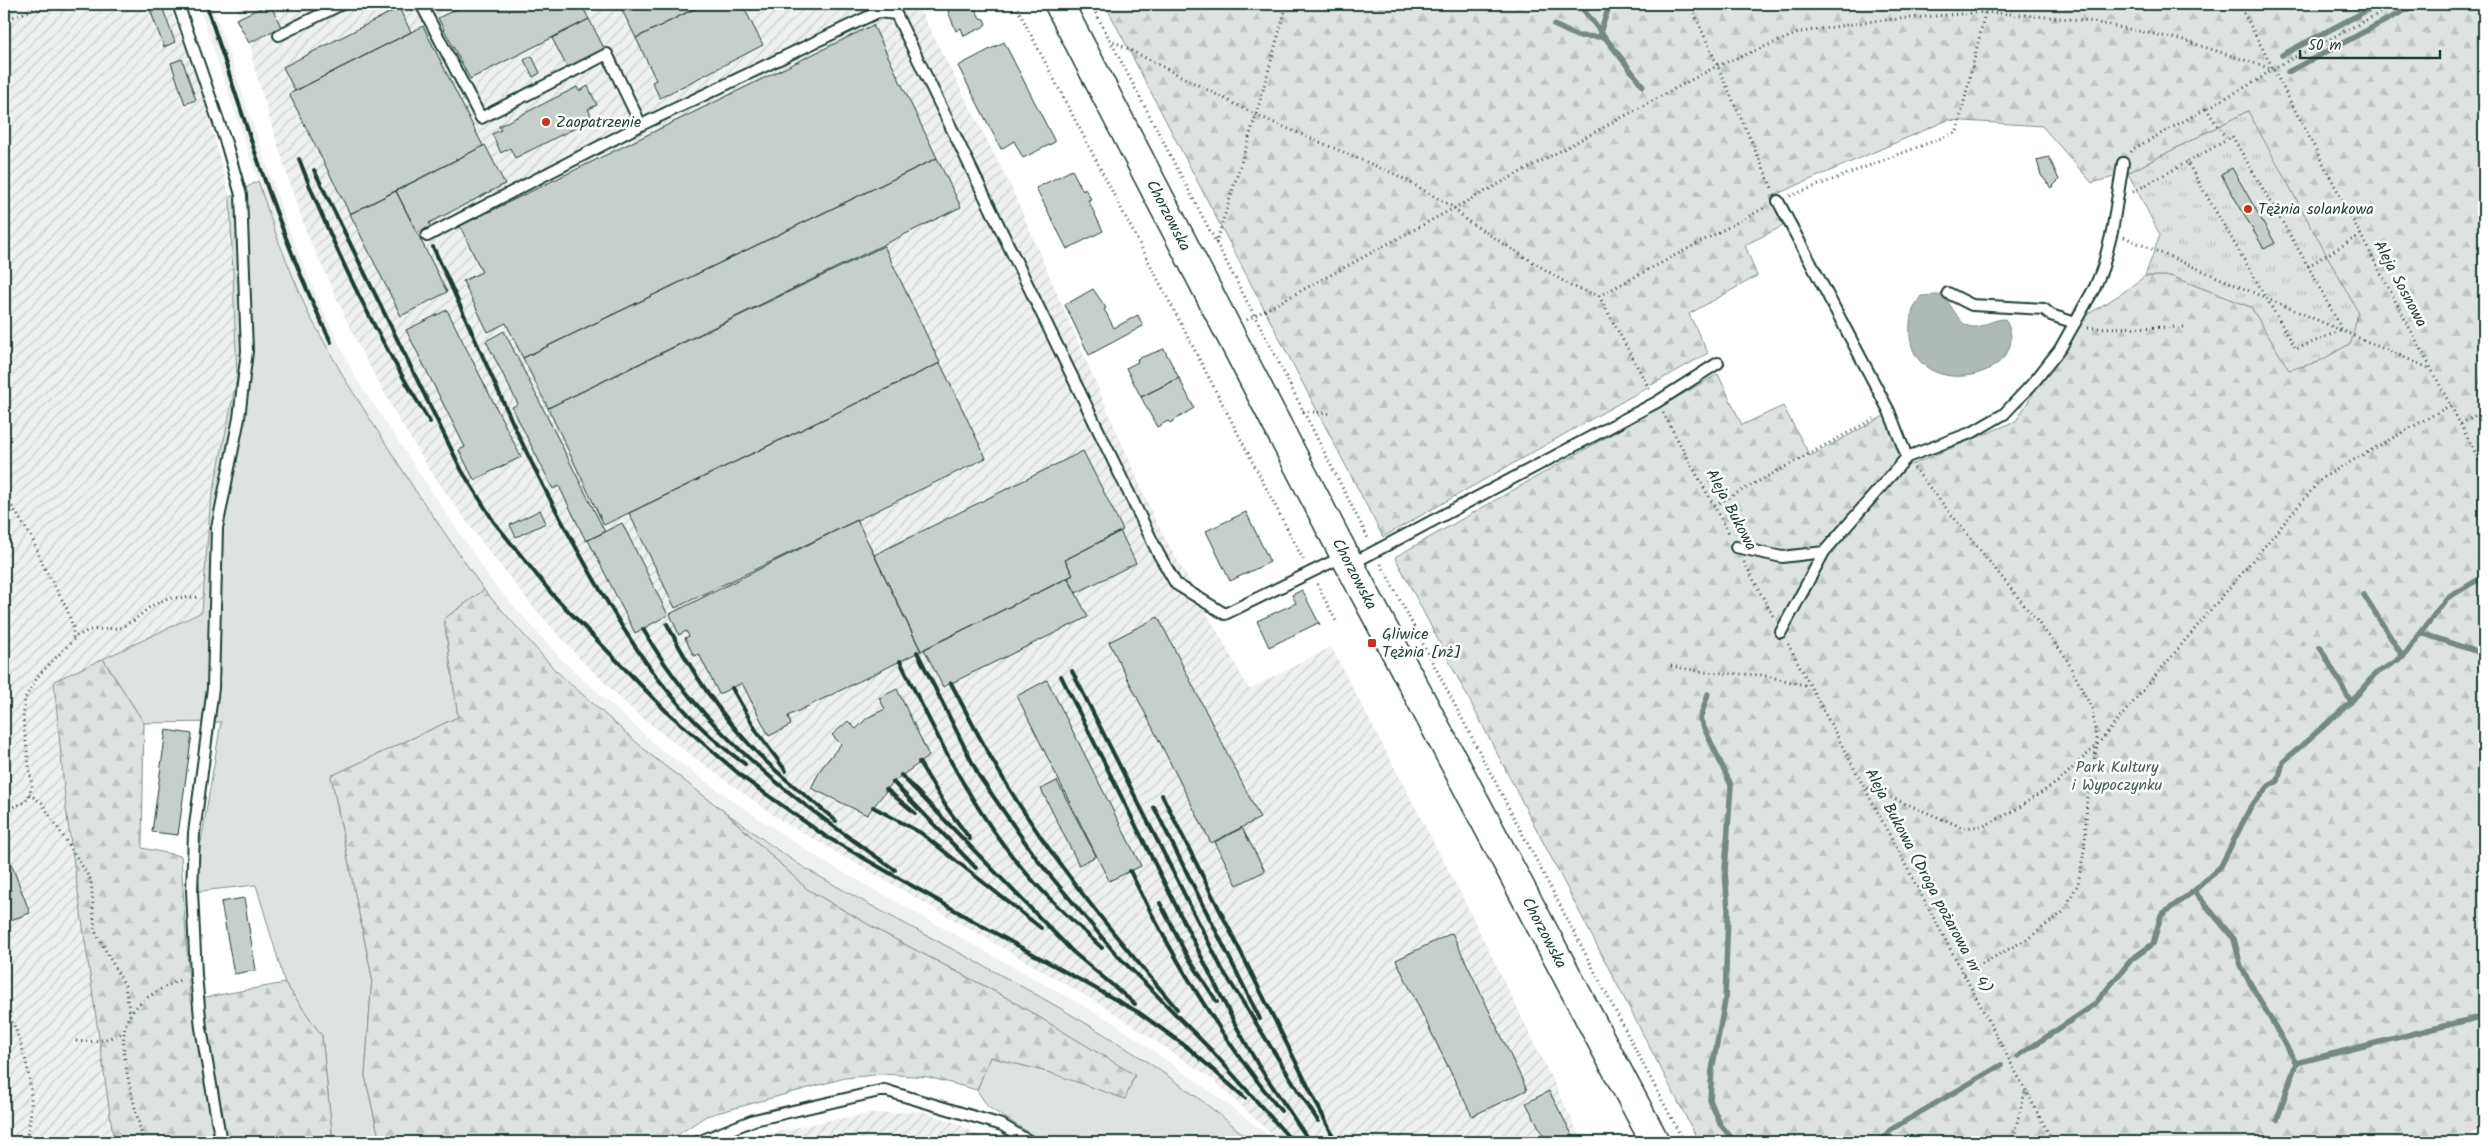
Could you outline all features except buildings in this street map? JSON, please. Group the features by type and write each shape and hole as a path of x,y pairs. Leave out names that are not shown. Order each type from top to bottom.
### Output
{"main road":[{"name":"Chorzowska","path":"1059,4 1348,560 1655,1142"}],"lane":[{"path":"178,4 227,146 241,195 247,351 245,381 216,528 213,688 194,833 192,891 196,975 201,1028 221,1142"},
{"path":"279,35 342,4"},
{"path":"421,4 481,118 607,54 641,124"},
{"path":"427,236 641,124 878,12 896,14 1158,552 1176,584 1225,614 1311,573 1375,552 1657,402 1718,364"},
{"path":"1781,632 1824,552 1907,457 1973,432 2004,414 2034,382 2074,326 2095,286 2112,232 2123,163"},
{"path":"1778,200 1889,410 1907,457"},
{"path":"1948,293 1972,305 2044,309 2051,315 2074,326"},
{"path":"1736,547 1782,557 1824,552"},
{"path":"698,1142 754,1120 884,1090 1002,1125 1030,1142"}],"path":[{"path":"4,20 50,4"},
{"path":"1015,4 1338,623"},
{"path":"1091,4 1684,1142"},
{"path":"1215,243 1256,115 1287,4"},
{"path":"1690,4 1778,200"},
{"name":"Aleja Sosnowa","path":"2239,4 2484,468"},
{"path":"2123,163 2133,149 2258,80 2272,69 2397,4"},
{"path":"1109,39 1256,115 1397,176 1453,207 1466,220 1571,286 1598,296 1778,200 1957,132 1985,12"},
{"path":"1255,316 1453,207 1717,66 1801,32 1873,21 1985,12 2083,20 2183,40 2272,69"},
{"path":"2206,108 2227,140"},
{"path":"2117,200 2232,136 2308,266 2342,330"},
{"path":"2187,162 2296,349 2342,330"},
{"path":"2112,232 2432,369"},
{"path":"2308,266 2360,234"},
{"name":"Aleja Bukowa","path":"1598,296 1715,505 1781,632"},
{"path":"2074,326 2188,327"},
{"path":"1862,786 1964,828 1984,826 2015,810 2058,781 2097,745 2322,478 2451,405"},
{"path":"1715,505 1889,410"},
{"path":"1303,411 1333,414"},
{"path":"2461,424 2484,411"},
{"path":"1907,457 1921,479 2065,656 2092,710 2097,745 2087,796 2085,846 2078,884 2062,912 2029,938 1963,974"},
{"path":"4,494 32,538 44,567 67,609 73,627 73,639"},
{"path":"4,810 26,802 32,787 23,721 25,698 38,676 73,639 89,630 119,628 133,621 151,606 168,598 214,598"},
{"name":"Aleja Bukowa (Droga pożarowa nr 4)","path":"1781,632 2053,1142"},
{"path":"1671,666 1704,672 1762,675 1810,686"},
{"path":"29,794 42,803 91,880 95,931 125,986 130,1015"},
{"path":"143,1142 130,1086 124,1032 130,1015 150,995 196,975"},
{"path":"4,1003 21,1048 30,1079 32,1108 30,1126 25,1142"},
{"path":"76,1041 92,1043 108,1040 124,1032"},
{"path":"2012,1142 2026,1092"}],"shaded area":[{"path":"26,4 169,4 207,109 230,197 237,378 210,507 202,612 54,682 66,809 114,1142 4,1142 4,11"},
{"path":"198,4 212,4 291,235 321,306 355,377 493,583 564,662 659,748 733,801 823,861 1114,1023 1214,1094 1277,1142 1252,1142 1158,1070 1085,1024 814,873 725,812 652,756 556,671 484,590 415,490 346,381 308,313 278,240"},
{"path":"235,4 917,4 1012,189 1155,520 1249,689 1331,647 1464,900 1583,1142 1280,1142 1212,1079 1105,1007 779,819 635,712 580,659 529,602 474,532 430,470 399,420 359,347 306,231 253,64 251,44"},
{"path":"1939,295 1949,303 1959,319 1969,326 1975,327 2005,319 2011,339 2005,355 1991,368 1972,375 1952,376 1932,370 1917,357 1910,336 1910,320 1913,310 1921,296"},
{"path":"922,1111 959,1124 990,1142 728,1142 868,1114"}],"green space":[{"name":"Park Kultury i Wypoczynku","path":"1105,4 2484,4 2484,1126 2453,1142 1699,1142 1395,557 1718,374 1742,425 1783,406 1810,456 1886,415 1911,465 2016,421 2080,319 2121,294 2145,276 2171,276 2251,307 2289,369 2318,362 2351,343 2248,111 2128,173 2092,183 2042,126 1948,120 1770,197 1783,226 1745,245 1757,276 1689,314 1708,353 1383,537"},
{"path":"2248,111 2358,312 2351,343 2318,362 2289,370 2251,307 2171,276 2145,276 2160,235 2128,173"},
{"path":"258,181 278,240 308,313 346,381 415,490 484,590 444,619 458,717 331,776 372,977 365,1076 380,1142 333,1142 322,1036 285,983 256,885 200,891 197,866 221,722 144,723 103,659 202,612 210,507 237,378 230,197"},
{"path":"484,590 556,671 652,756 725,812 807,889 883,933 1009,999 1135,1075 1125,1099 1051,1073 990,1057 977,1090 928,1077 883,1074 845,1078 706,1116 667,1142 380,1142 365,1076 372,977 331,776 458,717 444,619"},
{"path":"103,659 144,723 142,848 181,856 190,1000 285,983 322,1036 333,1142 114,1142 66,809 54,681"},
{"path":"725,812 803,867 1041,997 1096,1030 1150,1064 1203,1101 1252,1142 1044,1142 988,1107 977,1090 990,1057 1051,1073 1134,1075 1009,999 883,933 807,889"}],"waterway":[{"path":"1579,4 1643,86"},
{"path":"1600,32 1610,4"},
{"path":"1955,8 1956,4"},
{"path":"2282,55 2379,4"},
{"path":"2288,72 2417,4"},
{"path":"1554,25 1577,36 1603,37"},
{"path":"2018,1056 2094,1005 2132,959 2153,944 2161,915 2194,891 2221,866 2251,806 2269,786 2278,781 2283,762 2351,702 2375,674 2403,657 2446,599 2484,576"},
{"path":"2364,595 2403,657"},
{"path":"2421,633 2484,654"},
{"path":"2320,647 2351,702"},
{"path":"1708,694 1700,719 1731,785 1725,871 1728,911 1725,1001 1712,1070 1710,1100 1720,1124 1735,1142"},
{"path":"2194,891 2234,939 2241,967 2296,1063 2484,1016"},
{"path":"2277,1120 2296,1063"},
{"path":"1880,1142 1890,1130 2001,1065"}],"railway":[{"path":"206,4 278,217 294,260 331,342"},
{"path":"299,159 327,228 358,294 392,358 430,422"},
{"path":"314,170 462,471 494,522 552,594 666,711 745,779 825,836 965,916"},
{"path":"433,247 535,470 568,533 623,628 658,678 697,724 745,764"},
{"path":"667,624 703,686 736,730 758,754 836,821"},
{"path":"643,629 667,667 723,733 788,792 895,870"},
{"path":"917,652 979,776 1039,862 1115,953 1212,1051 1293,1142"},
{"path":"900,661 954,768 1003,844 1040,889 1102,948"},
{"path":"1072,671 1222,969 1301,1095"},
{"path":"1061,676 1235,1024 1258,1065 1310,1142"},
{"path":"951,683 996,767 1043,841 1098,914 1177,1009"},
{"path":"732,688 757,732 786,771"},
{"path":"919,762 947,808 970,839"},
{"path":"901,775 1073,952 1135,1004"},
{"path":"893,782 976,868"},
{"path":"886,789 915,813"},
{"path":"1162,795 1336,1142"},
{"path":"873,807 921,833 1041,928"},
{"path":"1154,807 1260,1019"},
{"path":"1130,871 1198,996 1217,1025 1281,1111"},
{"path":"1160,903 1186,954 1217,1002"},
{"path":"959,913 1138,1012 1191,1050"},
{"path":"1187,1047 1245,1098"},
{"path":"1298,1090 1318,1121"}],"place":[{"name":"Zaopatrzenie","path":"546,122"},
{"name":"Tężnia solankowa","path":"2248,209"},
{"name":"Gliwice Tężnia [nż]","path":"1372,643"}]}
